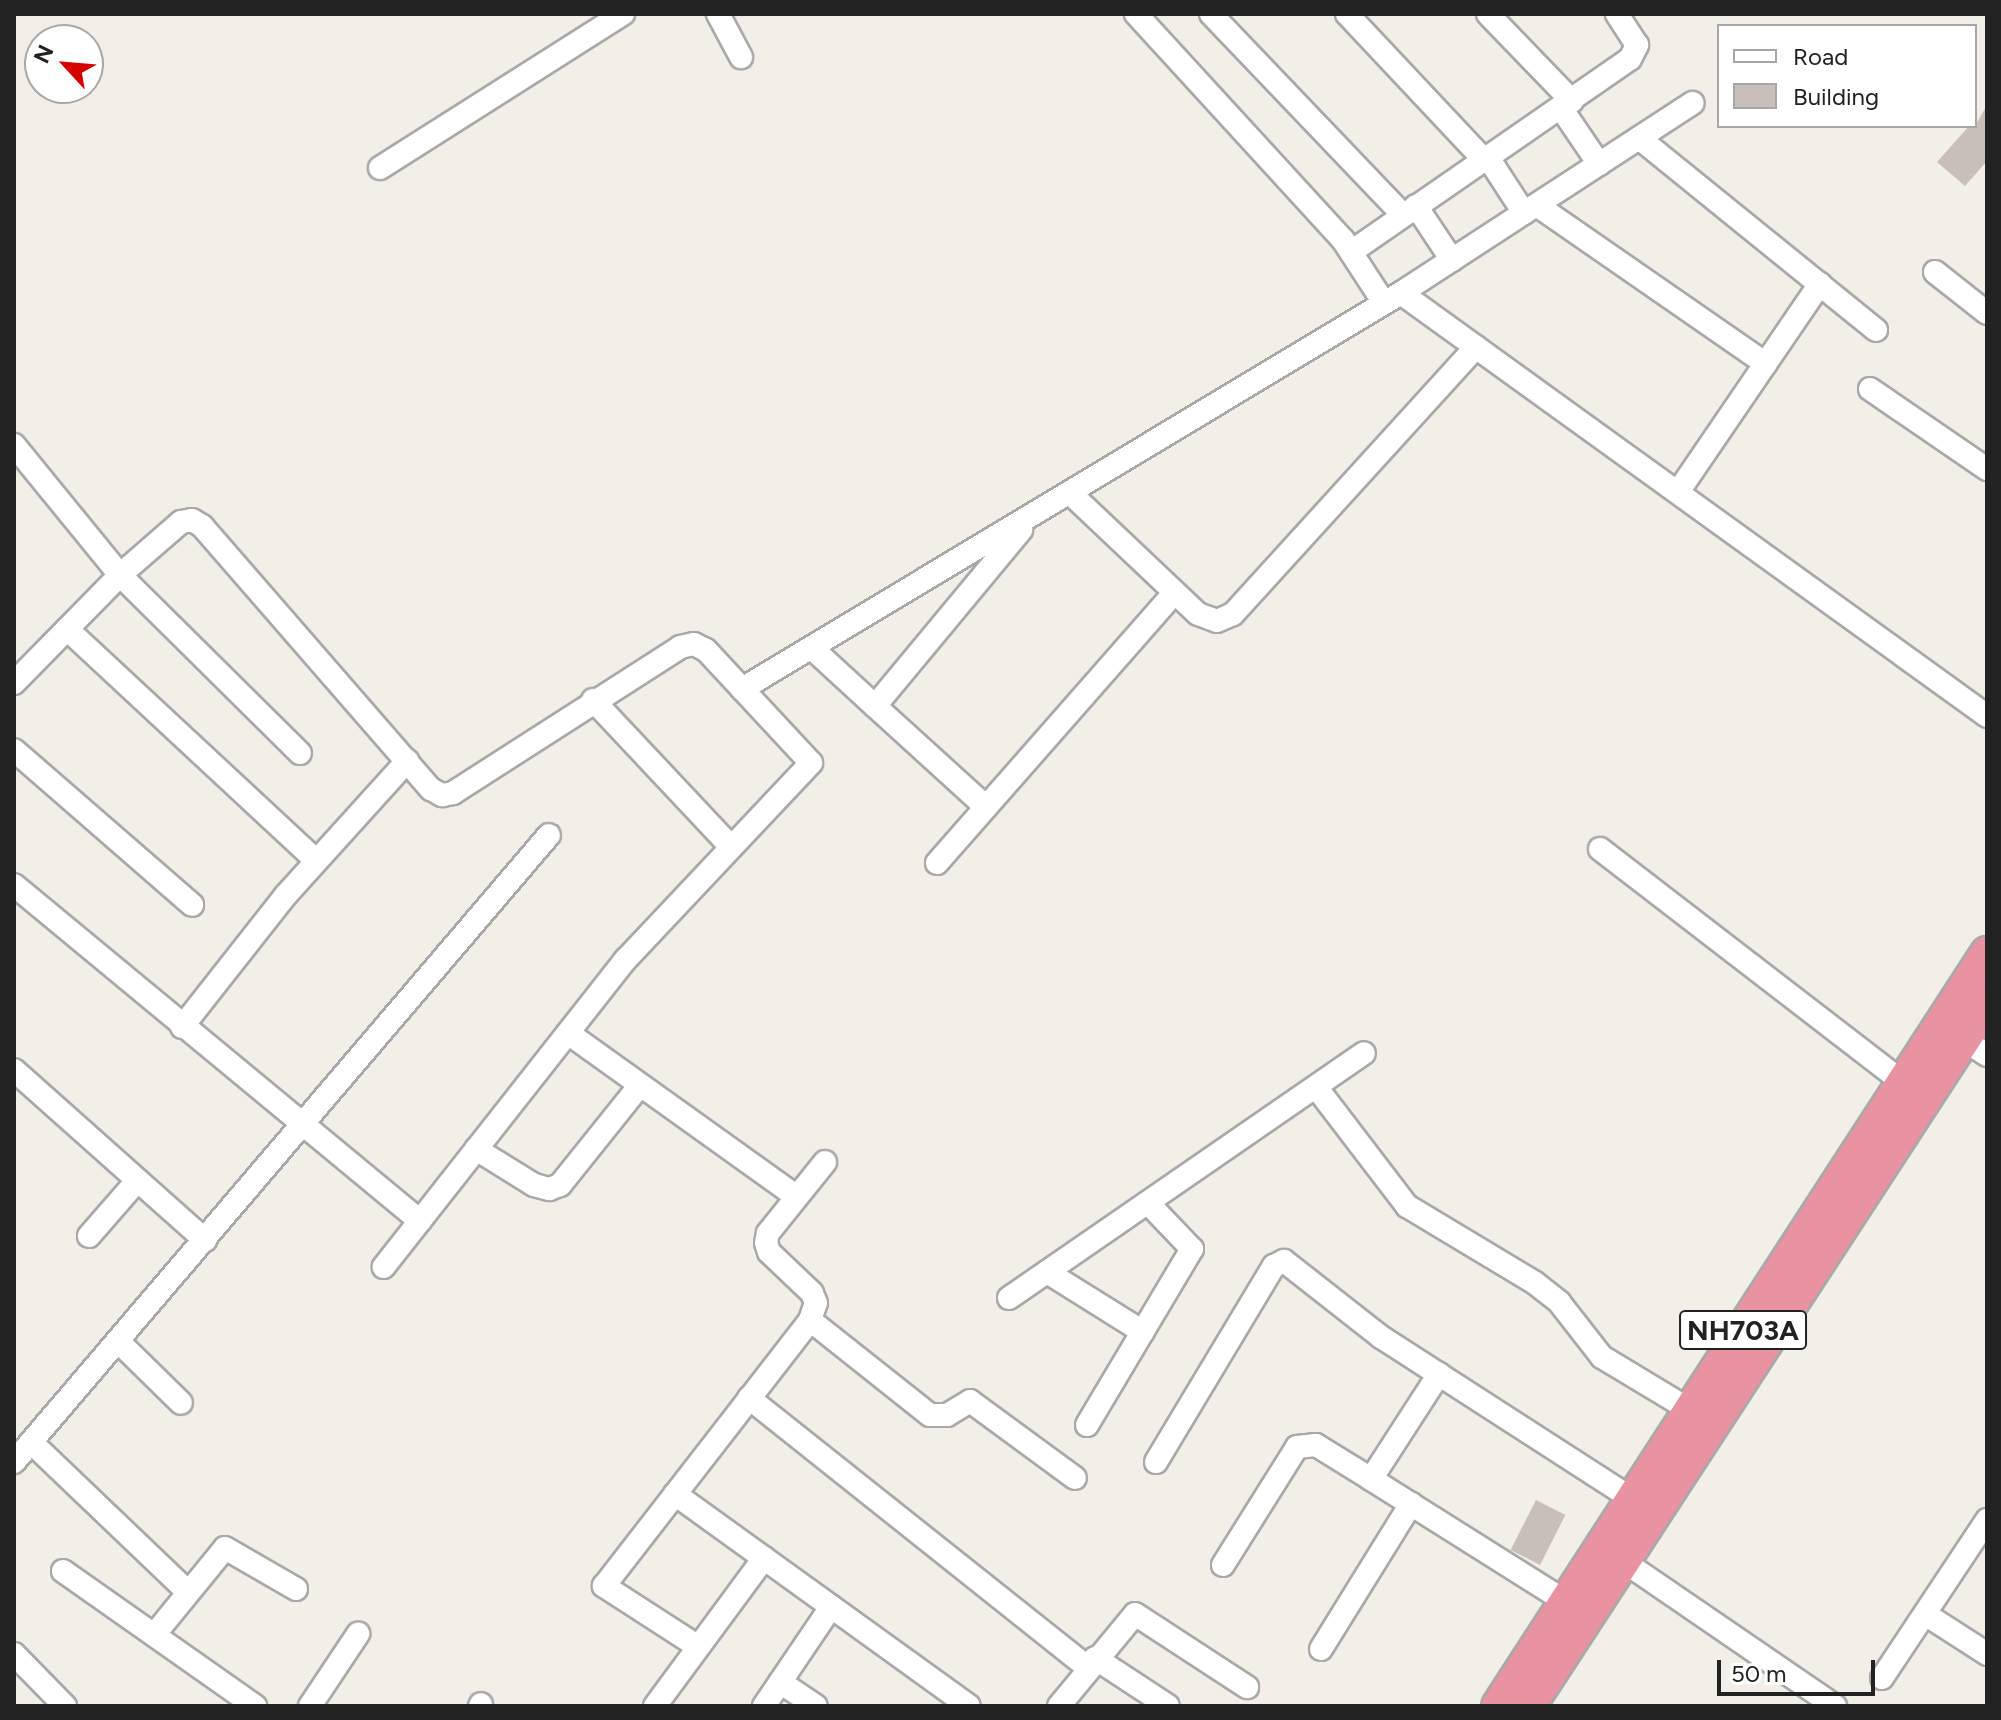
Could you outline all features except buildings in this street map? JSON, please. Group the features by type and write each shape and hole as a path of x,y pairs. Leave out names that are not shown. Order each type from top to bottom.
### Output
{"highway":[{"name":"NH703A","path":"1498,1706 1987,953"},
{"name":"NH703A","path":"1529,1706 1623,1561 1976,1048 1987,1004"}],"street":[{"path":"380,168 623,14"},
{"path":"718,14 741,57"},
{"path":"1211,14 1410,210 1452,260"},
{"path":"1347,14 1485,157 1531,210 1766,364"},
{"path":"1488,14 1566,104 1599,164"},
{"path":"1351,252 1630,59 1637,45 1617,14"},
{"path":"1140,15 1392,298 1476,347 1987,716"},
{"path":"742,689 1392,298 1693,103"},
{"path":"1639,138 1876,330"},
{"path":"1935,272 1987,313"},
{"path":"1678,492 1820,284"},
{"path":"1070,493 1198,614 1217,621 1233,614 1476,347"},
{"path":"1870,389 1987,469"},
{"path":"14,445 21,469 120,575 300,753"},
{"path":"875,706 1034,514"},
{"path":"14,683 120,575 181,522 202,526 431,789 453,793 593,700 680,647 694,644 706,650 811,763 626,959 384,1267"},
{"path":"937,863 1174,593"},
{"path":"67,629 316,860"},
{"path":"813,649 986,807"},
{"path":"593,700 730,846"},
{"path":"14,750 192,905"},
{"path":"182,1027 316,860 407,761"},
{"path":"14,1462 549,835"},
{"path":"1600,849 1904,1083"},
{"path":"14,885 302,1127 420,1221"},
{"path":"568,1033 796,1196"},
{"path":"1009,1298 1364,1053"},
{"path":"14,1070 135,1183 205,1240"},
{"path":"476,1149 549,1189 560,1185 640,1085"},
{"path":"1316,1087 1407,1206 1535,1283 1559,1302 1602,1357 1690,1410"},
{"path":"697,1646 604,1586 810,1320 816,1303 812,1293 769,1252 766,1243 796,1196 825,1162"},
{"path":"89,1236 135,1183"},
{"path":"1087,1425 1192,1249 1188,1239 1148,1203"},
{"path":"1156,1462 1279,1261 1290,1264 1381,1337 1632,1499"},
{"path":"1047,1272 1143,1332"},
{"path":"810,1320 930,1415 947,1415 962,1402 978,1404 1075,1478"},
{"path":"118,1341 181,1403"},
{"path":"1371,1479 1439,1374"},
{"path":"749,1398 1091,1663 1168,1706"},
{"path":"31,1442 187,1591"},
{"path":"1223,1565 1297,1447 1316,1445 1565,1601"},
{"path":"675,1494 969,1706"},
{"path":"1321,1649 1411,1504"},
{"path":"1882,1678 1987,1520"},
{"path":"154,1635 225,1548 296,1589"},
{"path":"656,1706 764,1558"},
{"path":"1623,1561 1835,1706"},
{"path":"63,1571 255,1706"},
{"path":"764,1706 831,1607"},
{"path":"1059,1706 1091,1663 1135,1614 1247,1687"},
{"path":"1925,1614 1987,1654"},
{"path":"310,1706 358,1634"},
{"path":"14,1654 65,1706"},
{"path":"780,1682 816,1706"}]}
